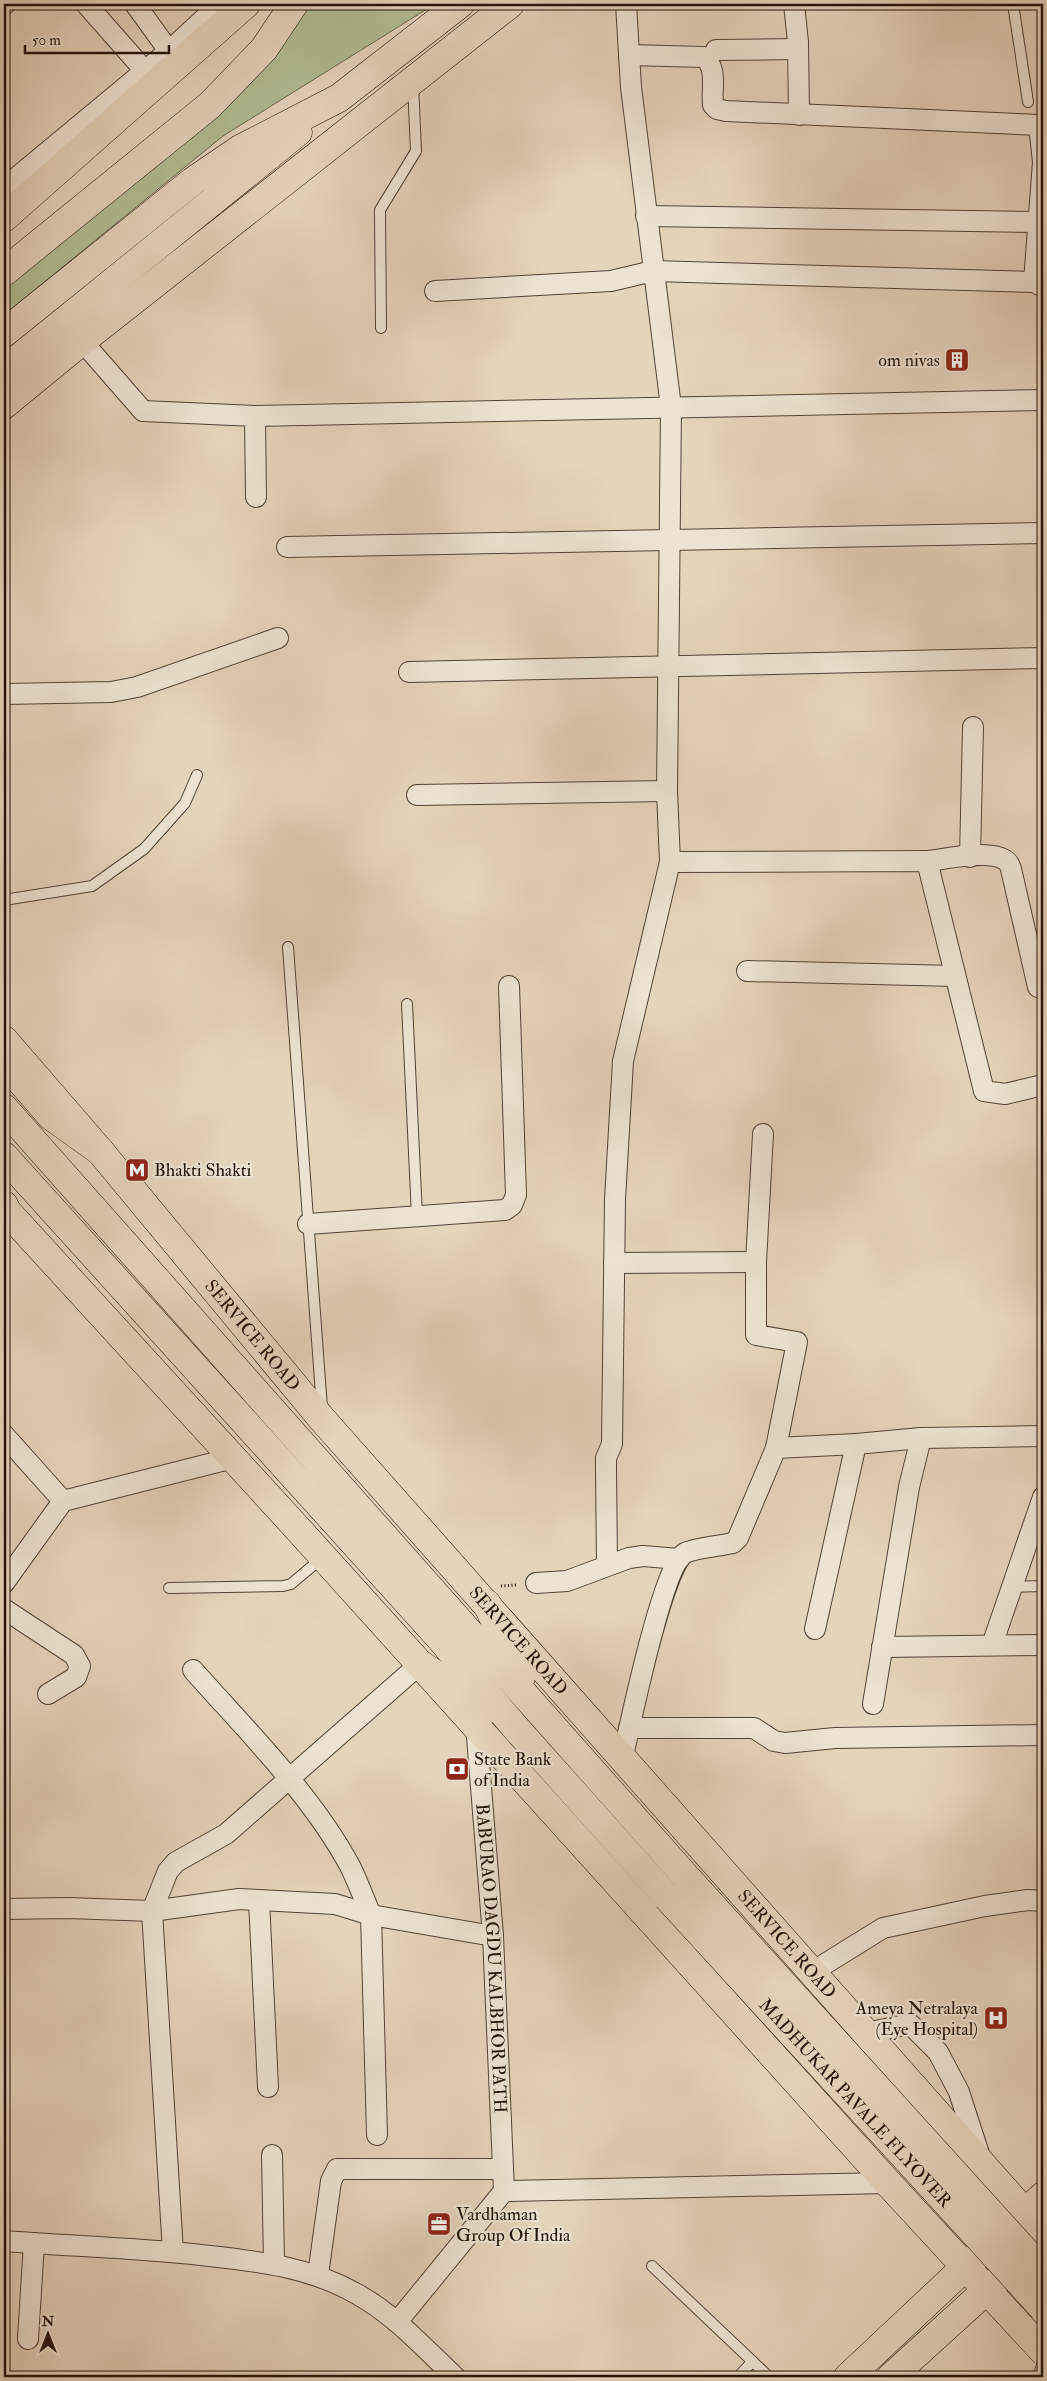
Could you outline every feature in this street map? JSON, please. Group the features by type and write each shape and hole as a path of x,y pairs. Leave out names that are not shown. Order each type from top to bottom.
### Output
{"main road":[{"path":"4,218 246,4"},
{"path":"4,272 210,105 264,48 294,4"},
{"path":"4,370 339,98 460,4"},
{"path":"4,405 82,341 510,4"},
{"path":"4,333 194,181 240,149 339,98"},
{"name":"SERVICE ROAD","path":"4,1040 100,1151 322,1419 623,1756 982,2164 1034,2204 1043,2233"},
{"path":"4,1062 51,1116 100,1151"},
{"name":"MADHUKAR PAVALE FLYOVER","path":"4,1108 688,1879 1043,2270"},
{"path":"4,1156 439,1637 514,1726"},
{"path":"5,1208 476,1725 888,2183 988,2289 1043,2351"},
{"path":"480,1596 534,1705"},
{"path":"420,1664 514,1726"},
{"name":"MADHUKAR PAVALE FLYOVER","path":"514,1726 667,1897 1043,2308"},
{"path":"848,2377 1034,2204"},
{"path":"891,2377 1043,2238"}],"street":[{"path":"86,4 145,71"},
{"path":"135,4 169,51"},
{"path":"4,188 169,51 220,4"},
{"path":"607,1565 606,1458 612,1444 615,1199 623,1061 670,862 667,791 671,407 630,87 626,4"},
{"path":"794,4 798,50 798,115"},
{"path":"716,50 798,50"},
{"path":"435,290 611,281 653,270 1039,285 1043,162 1040,125 798,115 717,109 713,105 712,98 712,68 709,61 704,57 629,55"},
{"path":"646,216 1040,222"},
{"path":"82,341 143,411 255,416 1043,400"},
{"path":"255,416 256,497"},
{"path":"287,547 1043,533"},
{"path":"4,694 111,692 137,687 278,638"},
{"path":"409,672 669,667 809,661 1043,658"},
{"path":"970,857 973,727"},
{"path":"418,795 667,791"},
{"path":"670,862 926,861 987,855 1007,861 1011,869 1038,987"},
{"path":"926,861 984,1091 1005,1094 1043,1085"},
{"path":"747,971 955,976"},
{"path":"308,1224 505,1210 512,1205 516,1195 509,986"},
{"path":"623,1756 651,1637 674,1566 684,1553 733,1543 738,1538 776,1448 797,1342 756,1335 756,1262 763,1134"},
{"path":"614,1263 756,1262"},
{"path":"4,1434 63,1501"},
{"path":"776,1448 856,1444 921,1438 1043,1436"},
{"path":"873,1704 909,1487 921,1438"},
{"path":"815,1629 856,1444"},
{"path":"4,1583 63,1501 233,1458"},
{"path":"992,1646 1041,1508"},
{"path":"536,1583 567,1581 629,1558 643,1556 679,1560"},
{"path":"4,1609 74,1655 80,1666 76,1677 48,1694"},
{"path":"882,1647 1043,1645"},
{"path":"173,2252 152,1911 168,1871 176,1862 226,1834 420,1664"},
{"path":"193,1670 289,1780 331,1835 350,1867 372,1915 377,2135"},
{"name":"BABURAO DAGDU KALBHOR PATH","path":"476,1725 493,1936 504,2191"},
{"path":"629,1728 754,1728 774,1741 785,1743 835,1738 1043,1735"},
{"path":"4,1909 68,1908 152,1911 230,1900 335,1904 372,1915 493,1936"},
{"path":"259,1900 268,2087"},
{"path":"812,1972 883,1928 985,1906 1028,1900 1043,1902"},
{"path":"866,2033 910,2024 938,2052 959,2092 982,2164"},
{"path":"272,2156 274,2263"},
{"path":"318,2275 331,2181 337,2170 503,2170"},
{"path":"398,2322 504,2191 888,2183"},
{"path":"4,2241 173,2252 274,2263 318,2275 358,2294 398,2322 455,2377"},
{"path":"28,2339 34,2244"}],"lane":[{"path":"1013,4 1028,102"},
{"path":"381,328 380,210 416,151 413,80"},
{"path":"4,900 92,886 144,849 185,803 197,775"},
{"path":"288,947 322,1419"},
{"path":"406,1004 417,1216"},
{"path":"169,1588 283,1586 291,1584 323,1557"},
{"path":"1012,1587 1043,1586"},
{"path":"652,2266 768,2377"},
{"path":"738,2377 752,2362"},
{"path":"1038,2377 1043,2363"}],"path":[{"path":"480,1596 536,1583"}],"green space":[{"path":"304,4 435,4 223,136 4,315 4,276"}],"place":[{"name":"om nivas","path":"957,360"},
{"name":"Bhakti Shakti","path":"137,1170"},
{"name":"State Bank of India","path":"457,1769"},
{"name":"Ameya Netralaya (Eye Hospital)","path":"996,2018"},
{"name":"Vardhaman Group Of India","path":"439,2224"}]}
